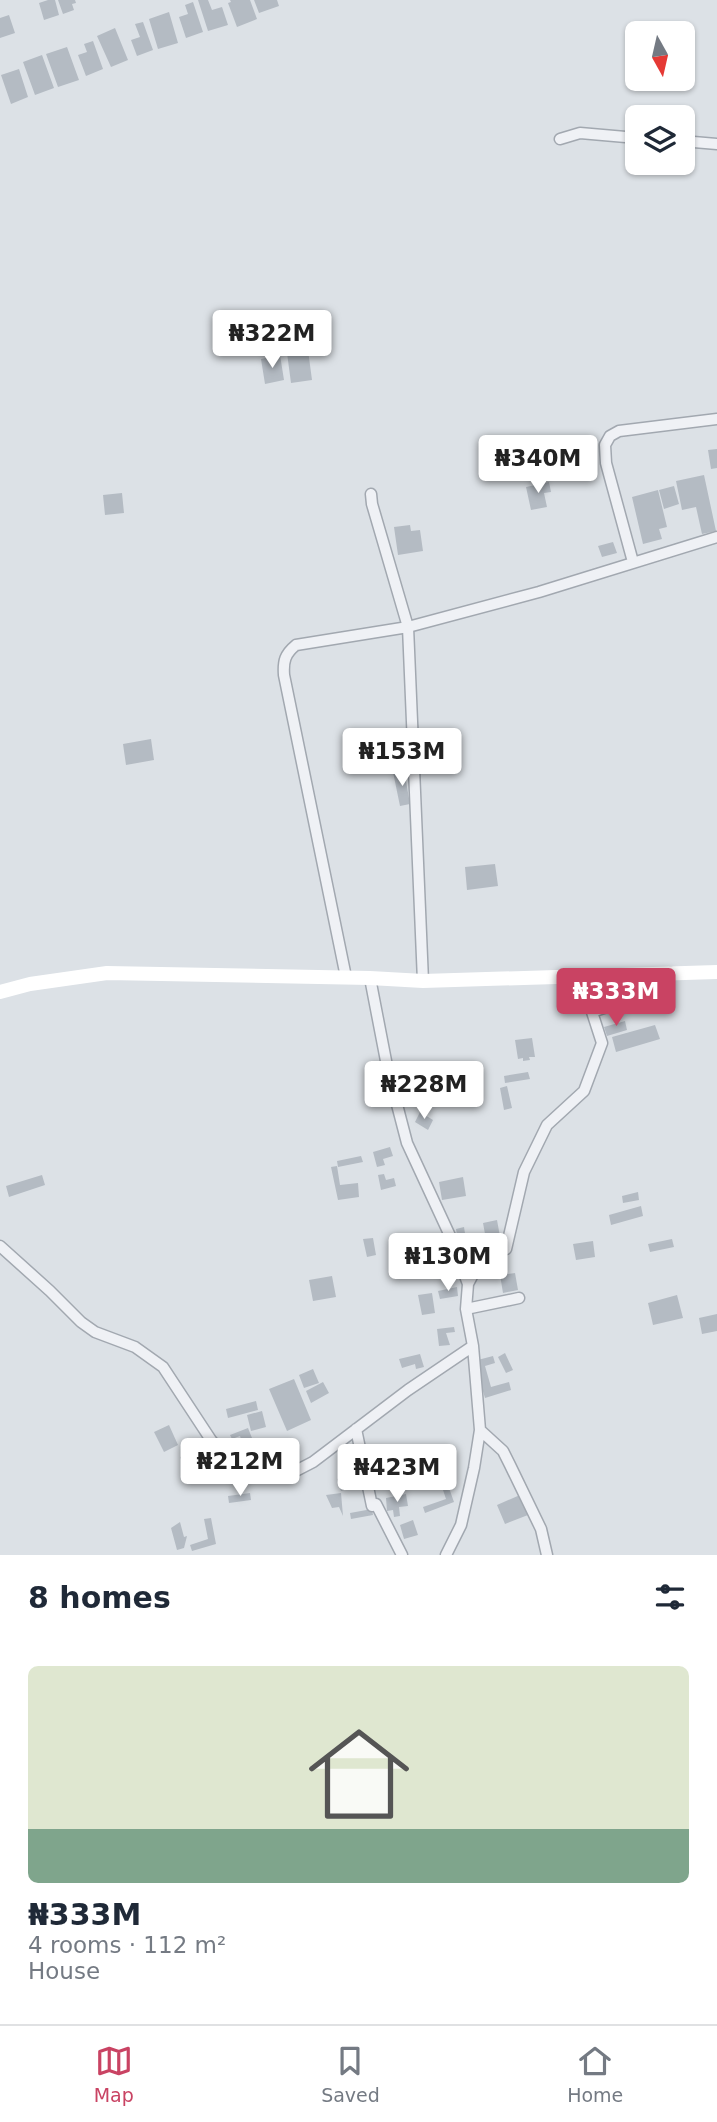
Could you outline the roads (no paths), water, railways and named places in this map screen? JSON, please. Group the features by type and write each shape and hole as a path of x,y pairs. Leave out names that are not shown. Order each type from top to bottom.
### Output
{"street":[{"path":"560,139 580,133 625,137"},
{"path":"695,142 717,144"},
{"path":"633,562 606,463 605,445 610,436 619,431 717,419"},
{"path":"371,494 408,627 423,981"},
{"path":"346,977 283,663 286,653 296,645 408,627 539,592 717,537"},
{"path":"446,1555 461,1525 480,1430 473,1346 466,1309 468,1284 489,1244 506,1249 524,1172 547,1125 578,1098 589,1081 602,1043 592,1012 652,992 671,972"},
{"path":"0,992 30,984 107,973 423,981 717,972"},
{"path":"370,978 387,1066 407,1143 451,1238 468,1284"},
{"path":"0,1246 81,1322 95,1332 135,1347 163,1367 211,1440 225,1456 263,1474 284,1477 313,1462 408,1390 473,1346"},
{"path":"466,1309 519,1298"},
{"path":"356,1429 372,1506 376,1504 402,1555"},
{"path":"480,1430 503,1451 541,1529 547,1555"}]}
